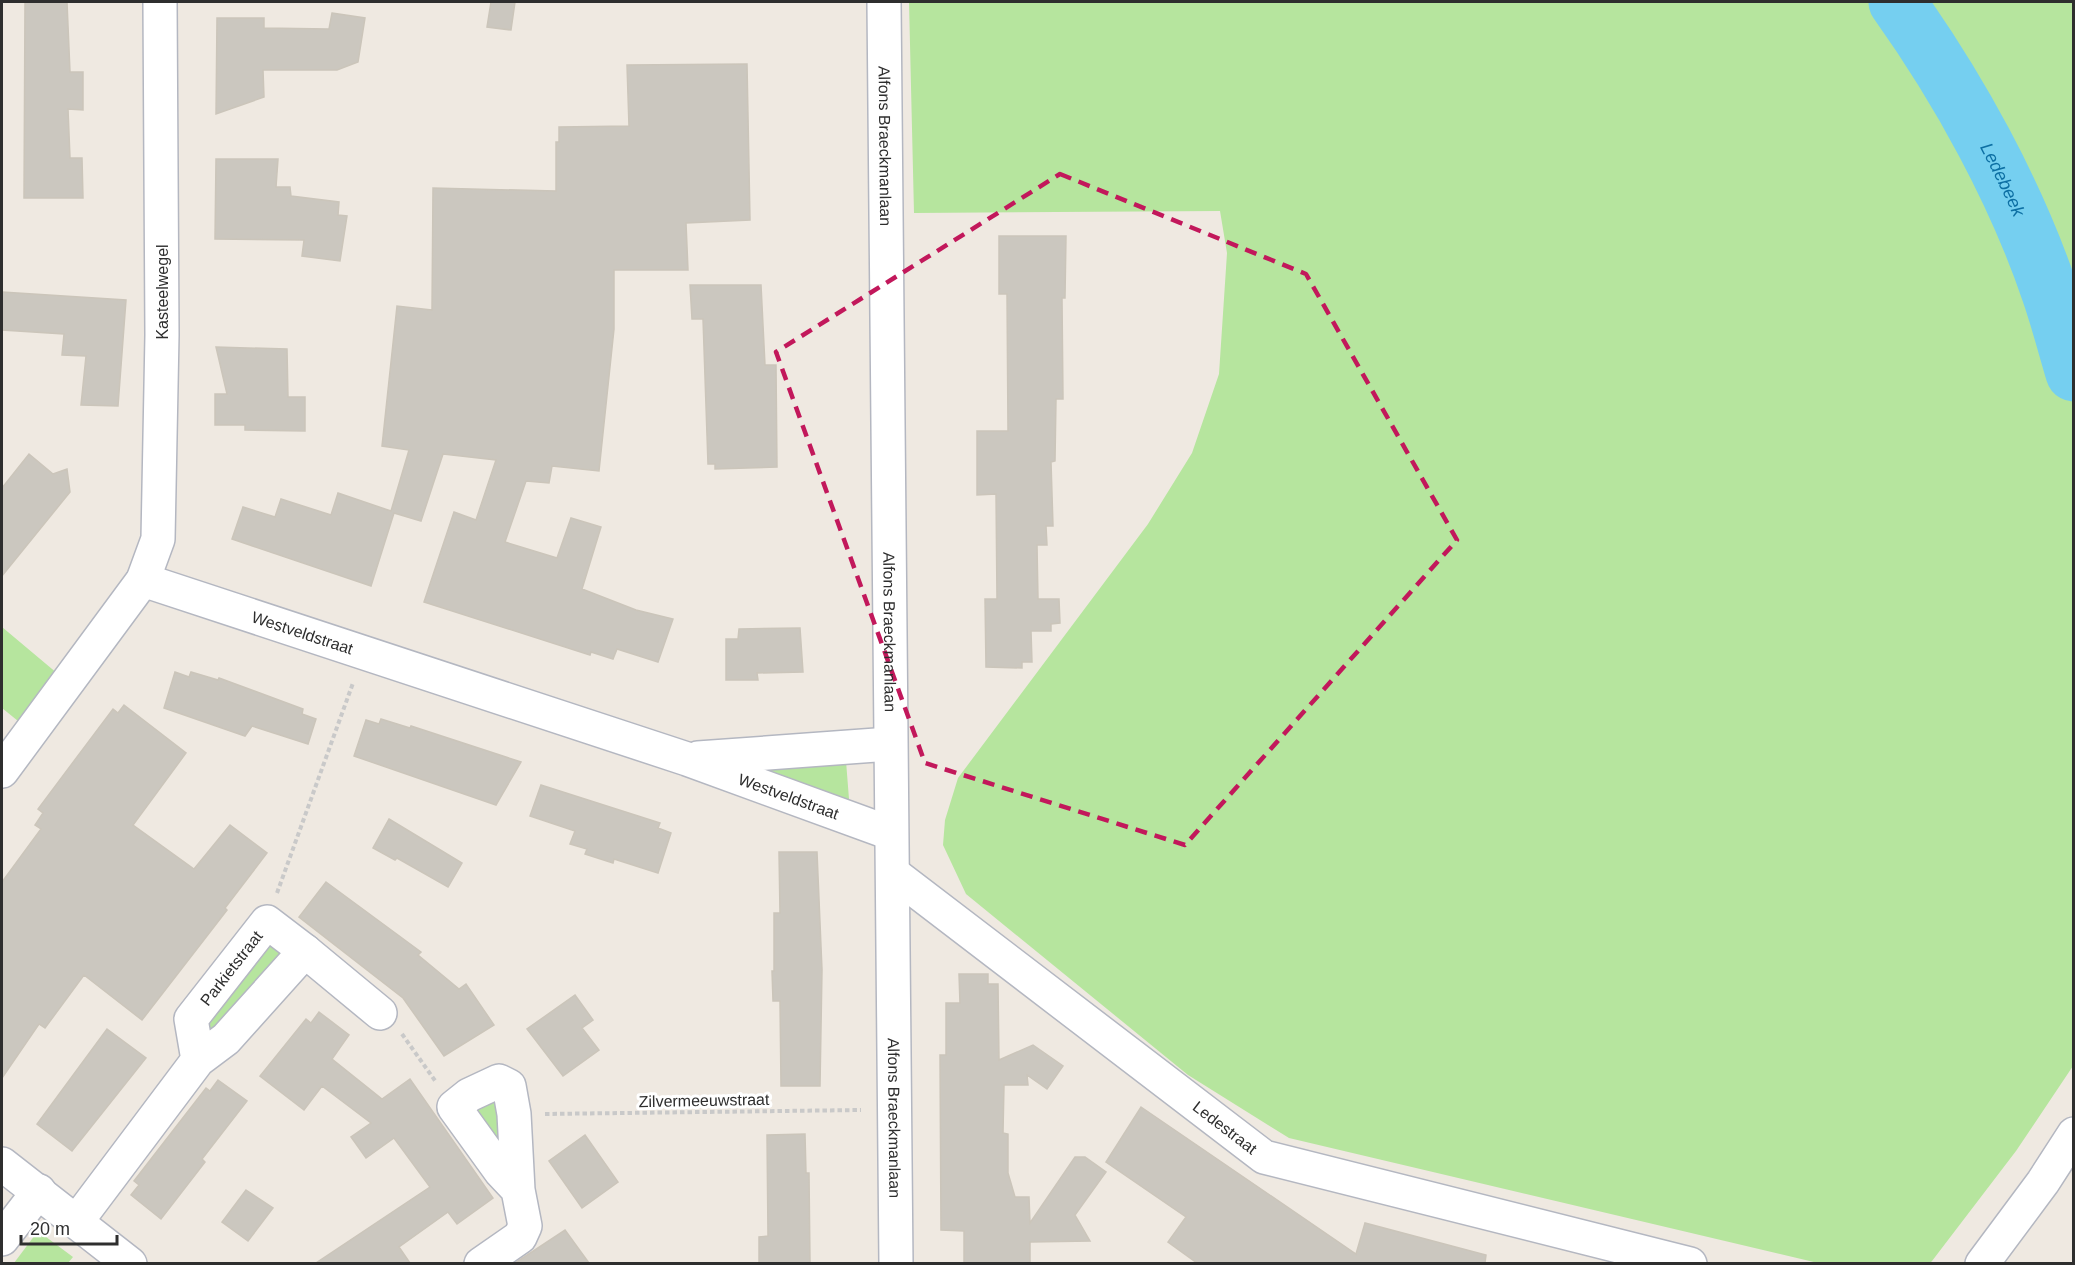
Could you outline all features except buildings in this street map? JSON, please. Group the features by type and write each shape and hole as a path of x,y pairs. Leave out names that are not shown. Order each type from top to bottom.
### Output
{"street":[{"name":"Kasteelwegel","path":"142,580 158,539 162,335 160,2"},
{"name":"Alfons Braeckmanlaan","path":"884,2 890,832 894,874 896,1263"},
{"name":"Westveldstraat","path":"142,580 687,759 890,832"},
{"path":"2,771 142,580"},
{"name":"Westveldstraat","path":"687,759 890,744"},
{"name":"Ledestraat","path":"894,874 1264,1157 1690,1263"},
{"name":"Parkietstraat","path":"198,1060 191,1019 267,922 380,1013"},
{"path":"77,1221 198,1060 226,1039 305,951"},
{"path":"481,1263 520,1237 525,1226 525,1215 518,1190 514,1114 509,1086 499,1081 469,1095 454,1107 501,1172 518,1190"},
{"path":"1982,1263 2043,1182 2073,1134"},
{"path":"2,1164 77,1221 115,1258"},
{"path":"2,1239 39,1191"}],"path":[{"path":"267,922 363,652"},
{"path":"380,1013 393,1022 454,1107"},
{"name":"Zilvermeeuwstraat","path":"514,1114 894,1109"}],"highlighted area":[{"path":"1060,174 1306,274 1457,540 1185,845 925,763 776,352"}],"green space":[{"path":"909,2 2073,2 2073,1066 2016,1151 1929,1264 1818,1263 1289,1138 1188,1075 966,894 943,845 945,820 958,778 1148,524 1192,453 1219,374 1227,253 1220,211 914,213"},
{"path":"2,627 58,674 18,721 2,708"},
{"path":"846,761 849,799 846,802 743,764"},
{"path":"280,942 284,965 206,1035 205,1017 260,944"},
{"path":"494,1094 509,1158 470,1106"},
{"path":"38,1231 73,1257 68,1263 14,1263"}],"waterway":[{"name":"Ledebeek","path":"1897,2 1964,106 2003,179 2036,255 2074,373"}]}
